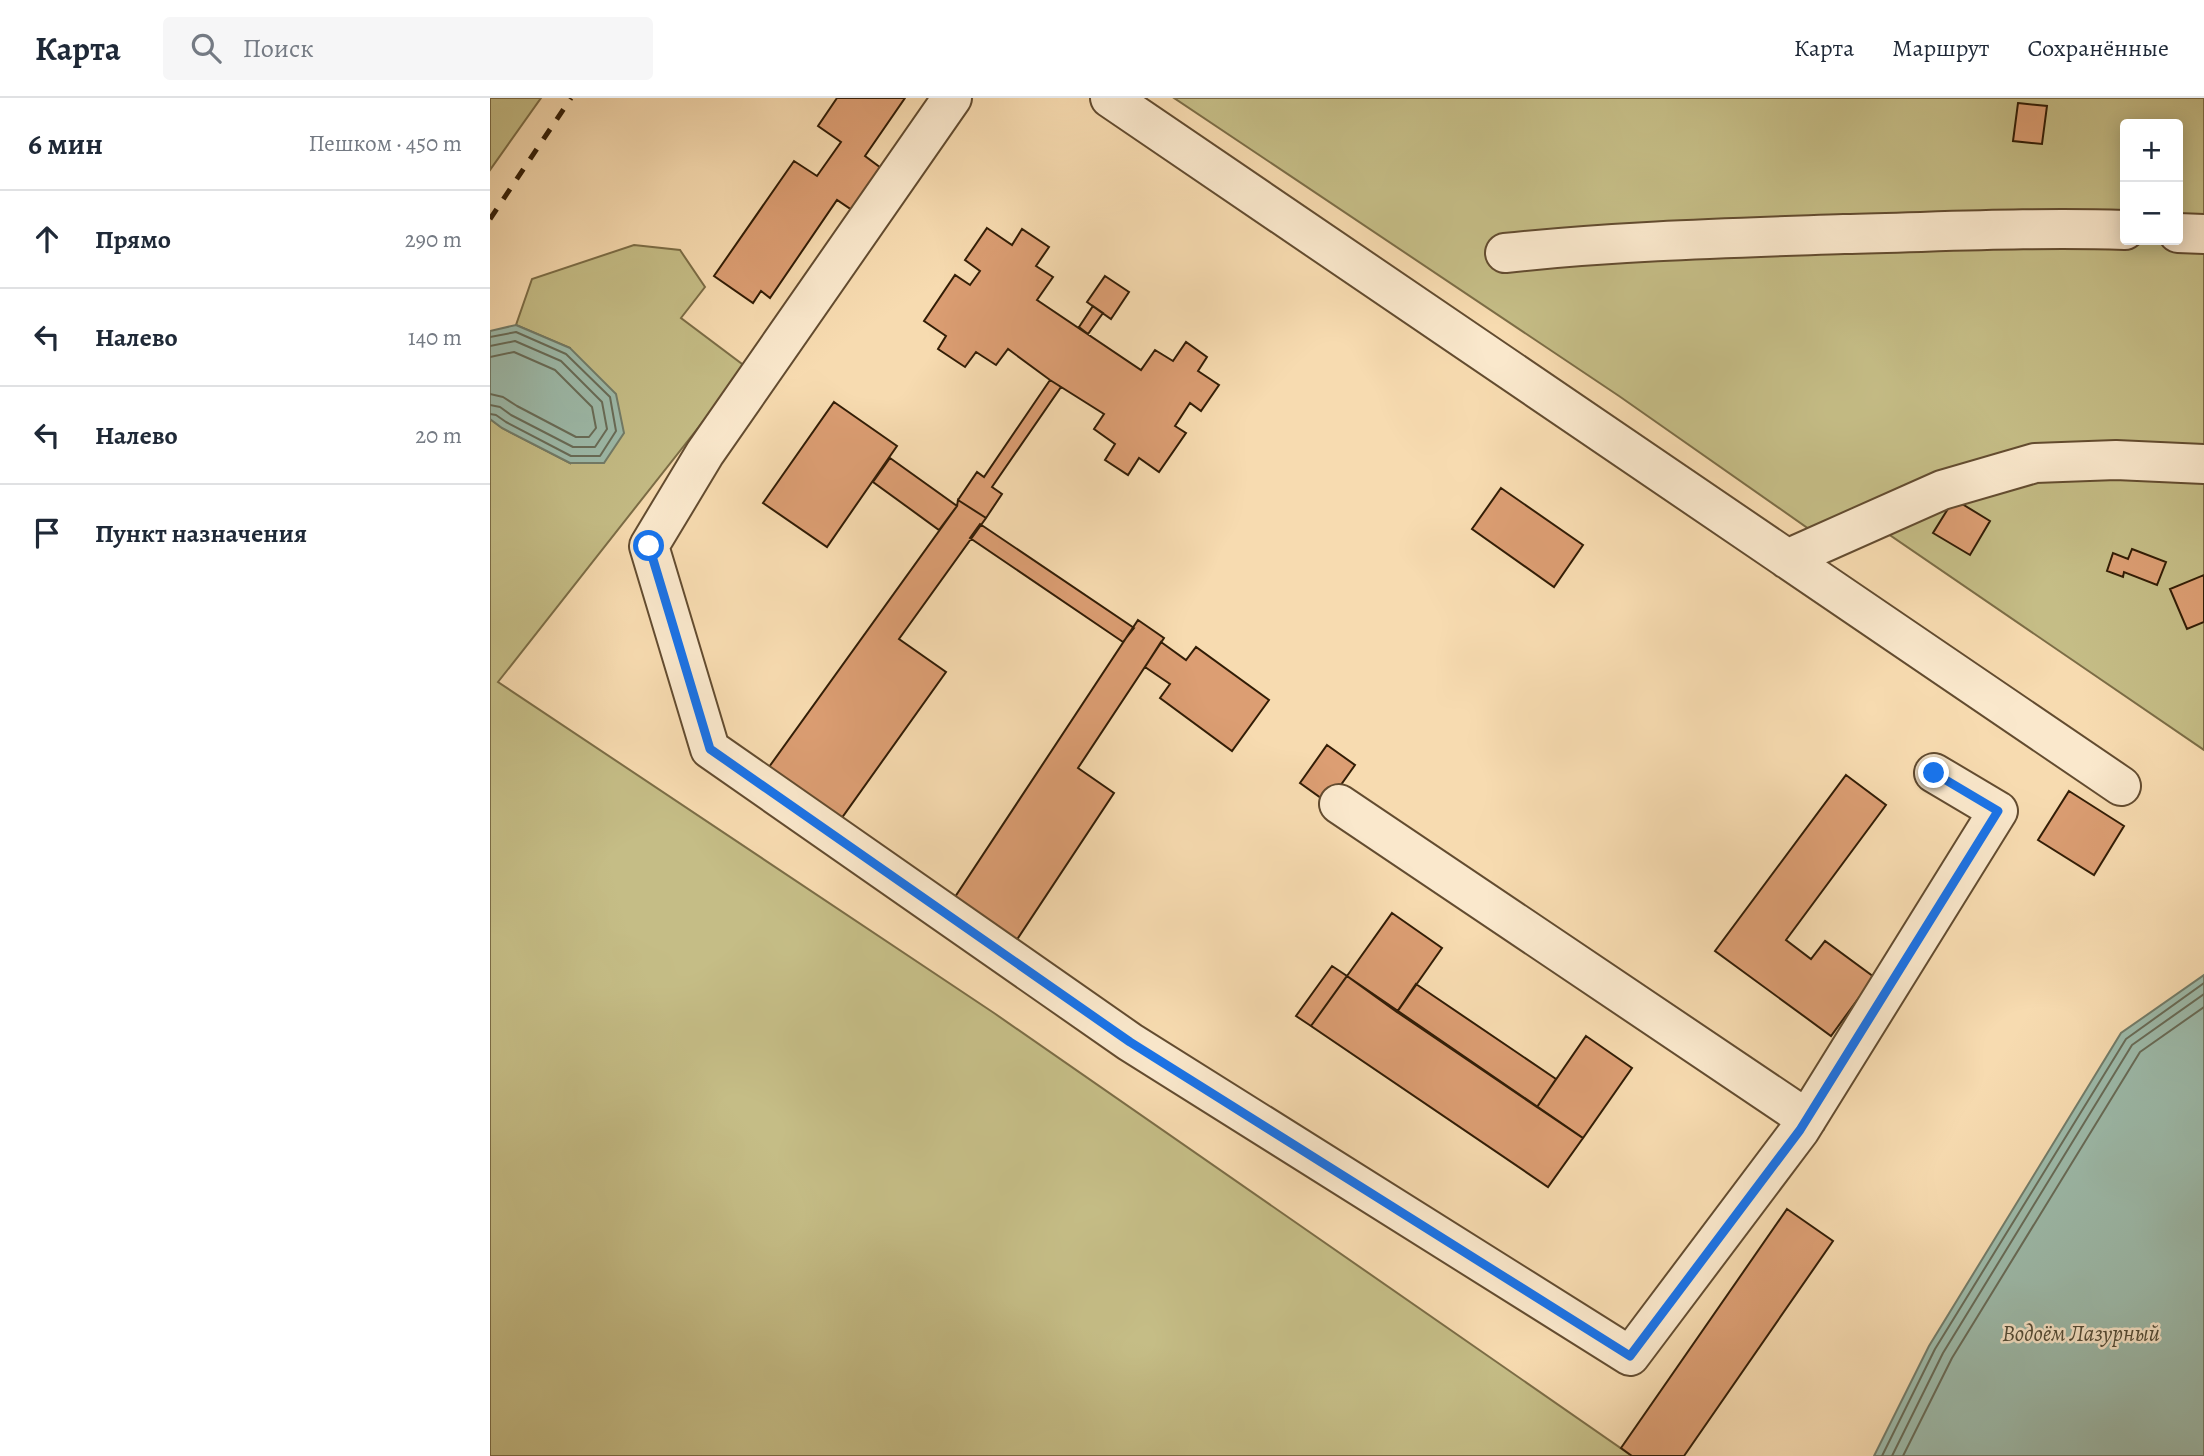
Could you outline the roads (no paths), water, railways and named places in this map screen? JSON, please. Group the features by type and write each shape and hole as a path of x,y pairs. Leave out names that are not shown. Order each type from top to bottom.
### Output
{"street":[{"path":"952,98 705,453 649,546 710,749 1130,1042 1630,1356 1807,1119 1998,811 1934,773"},
{"path":"1110,98 2121,786"},
{"path":"1505,253 1569,246 1813,235 2058,228 2120,230"},
{"path":"2183,233 2204,234"},
{"path":"1787,559 1942,490 2035,463 2116,460 2204,464"},
{"path":"1339,804 1807,1119"}],"water":[{"path":"516,325 570,348 616,394 624,433 604,463 570,463 502,428 490,419 490,331"},
{"name":"Водоём Лазурный","path":"2204,975 2204,1456 1874,1456 1929,1346 2121,1033"}],"railway":[{"path":"490,219 571,98"}]}
